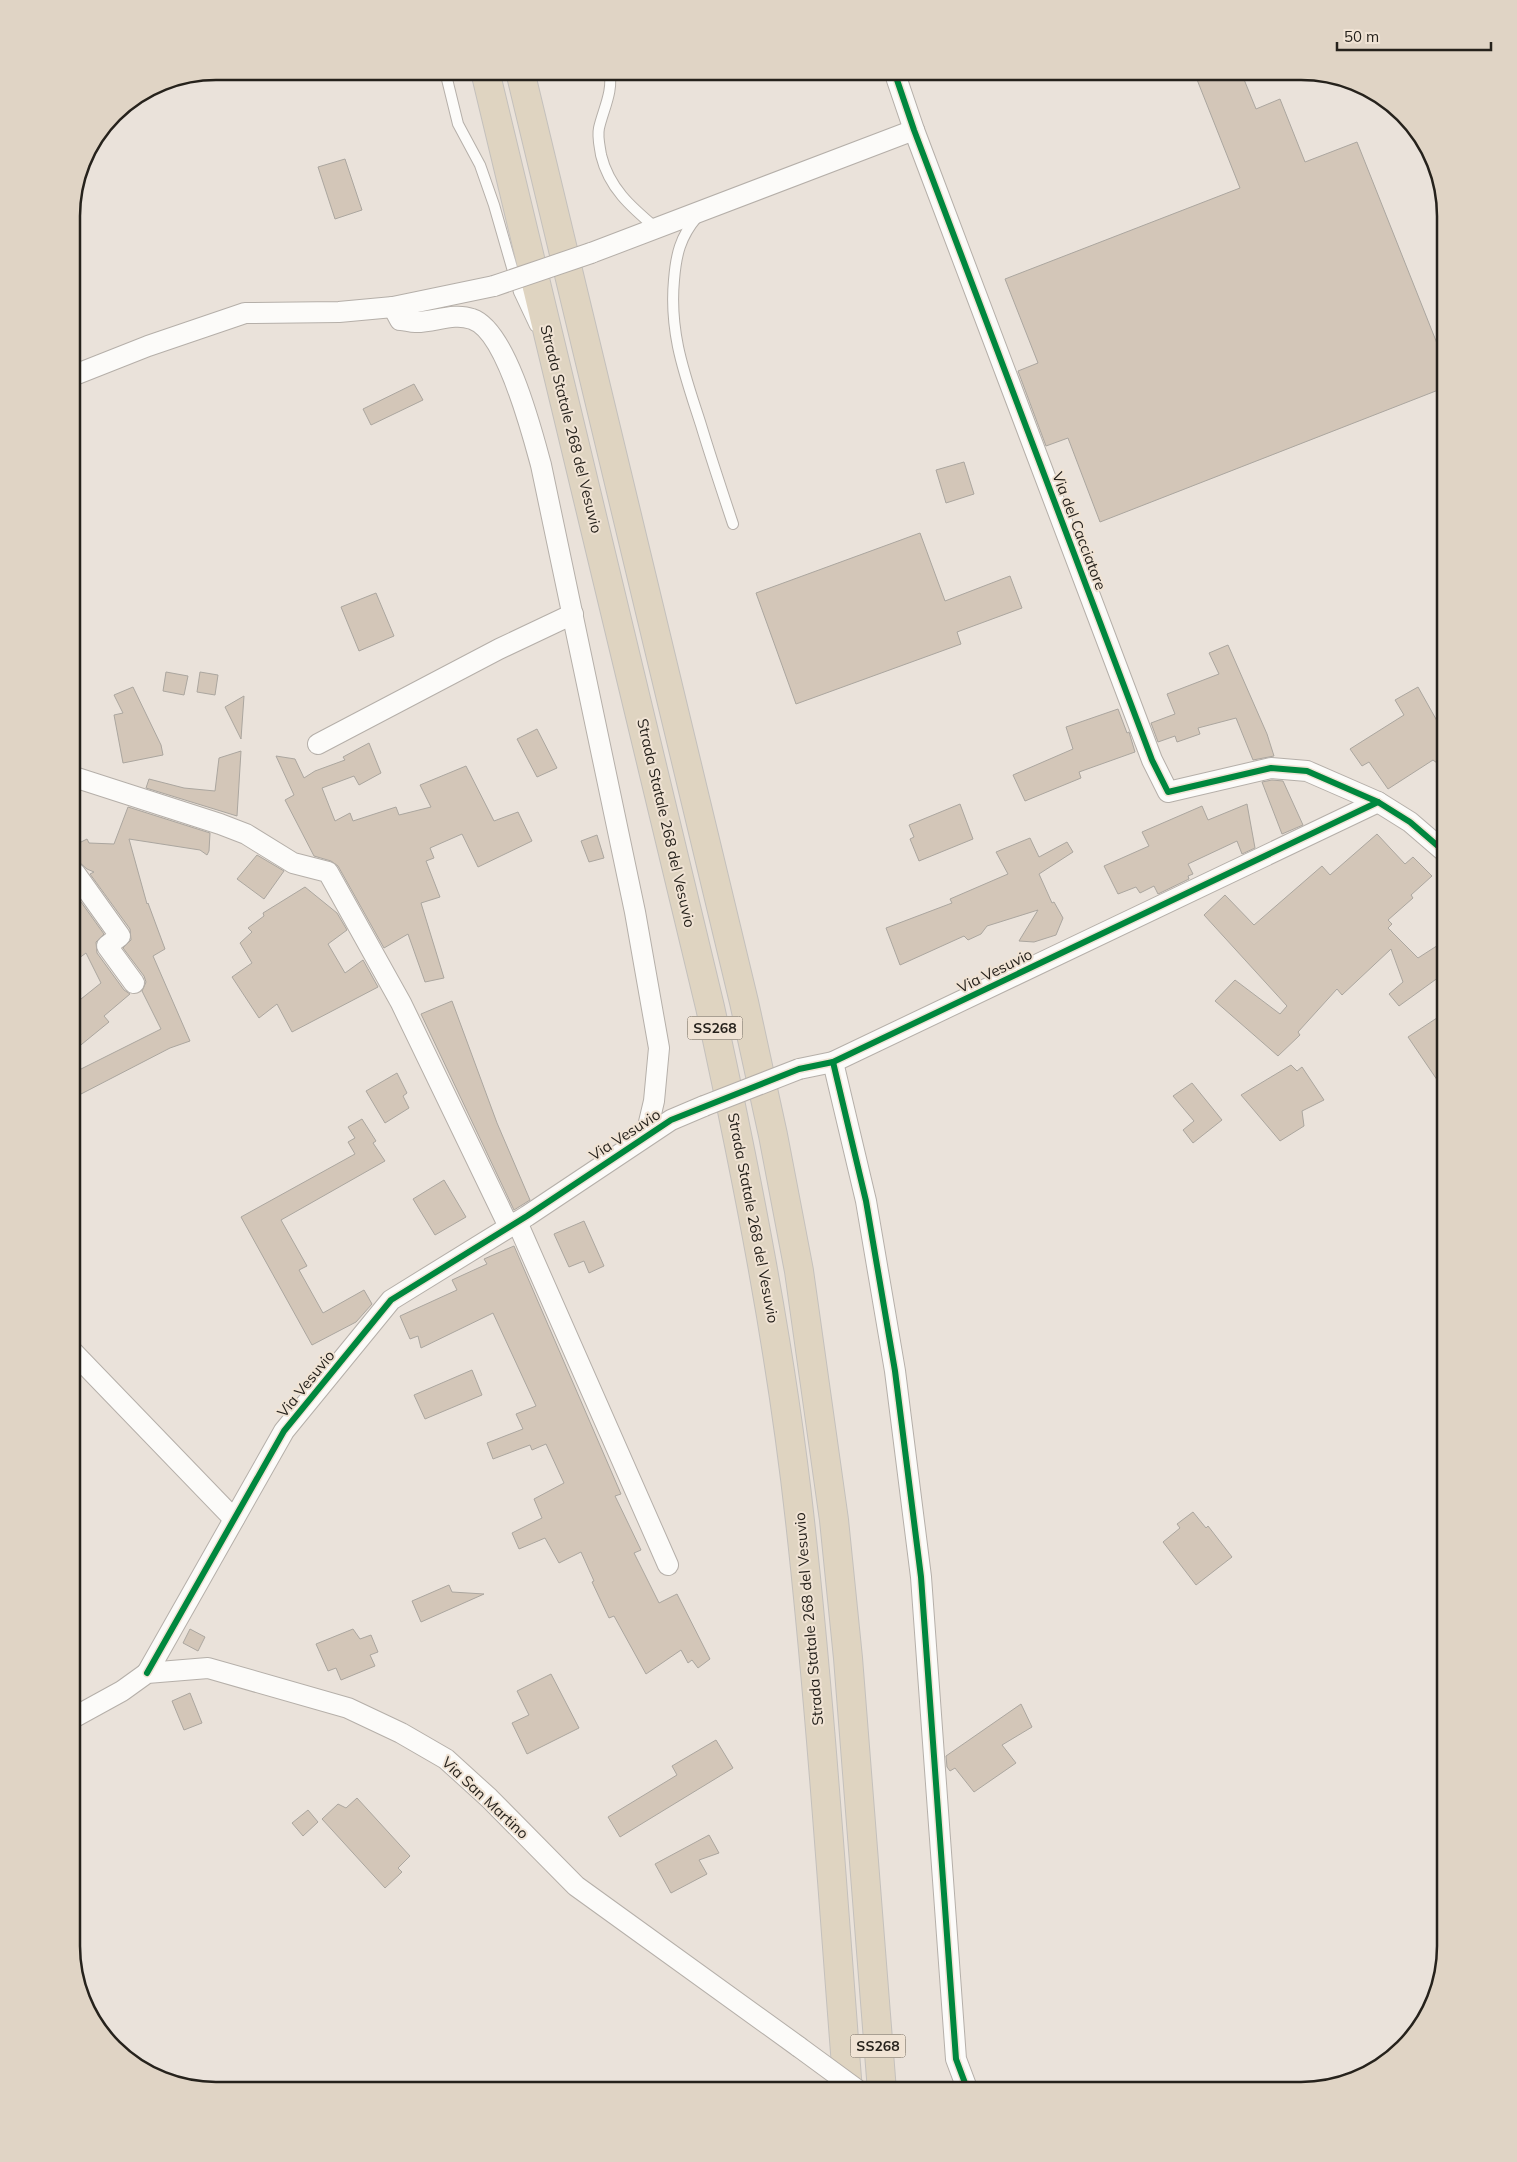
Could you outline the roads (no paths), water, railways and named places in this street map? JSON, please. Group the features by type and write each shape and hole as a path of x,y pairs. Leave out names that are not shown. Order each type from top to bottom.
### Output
{"highway":[{"name":"Strada Statale 268 del Vesuvio","path":"487,80 710,1007 740,1141 765,1276 800,1520 814,1660 847,2082"},
{"name":"SS268","path":"522,80 744,1002 773,1135 799,1271 834,1520 848,1658 881,2082"}],"street":[{"name":"Via del Cacciatore","path":"897,80 914,130 1152,760 1168,792 1271,768 1307,771 1378,802"},
{"path":"80,373 148,346 245,314 339,312 393,307 494,286 592,253 914,130"},
{"path":"393,307 400,320 416,322 442,317 473,319 493,336 521,395 541,465 573,614 635,912 659,1048 654,1101 646,1135"},
{"path":"318,744 500,649 573,614"},
{"path":"80,779 220,824 246,834 292,863 328,872 401,1003 513,1224 668,1565"},
{"path":"1378,802 1410,822 1437,844"},
{"name":"Via Vesuvio","path":"147,1673 284,1432 391,1300 513,1224 671,1120 799,1069 833,1062 1378,802"},
{"path":"80,880 120,936 107,946 134,983"},
{"path":"833,1062 866,1201 895,1371 921,1577 956,2059 965,2082"},
{"path":"80,1359 234,1519"},
{"name":"Via San Martino","path":"147,1673 208,1668 348,1708 401,1733 446,1760 489,1798 576,1886 847,2082"},
{"path":"80,1714 122,1691 147,1673"}],"lane":[{"path":"447,80 458,124 480,165 494,205 519,292 559,378"},
{"path":"608,80 609,94 598,130 603,164 611,183 621,197 656,228"},
{"path":"703,211 688,228 676,256 672,300 673,327 682,368 732,524"}]}
